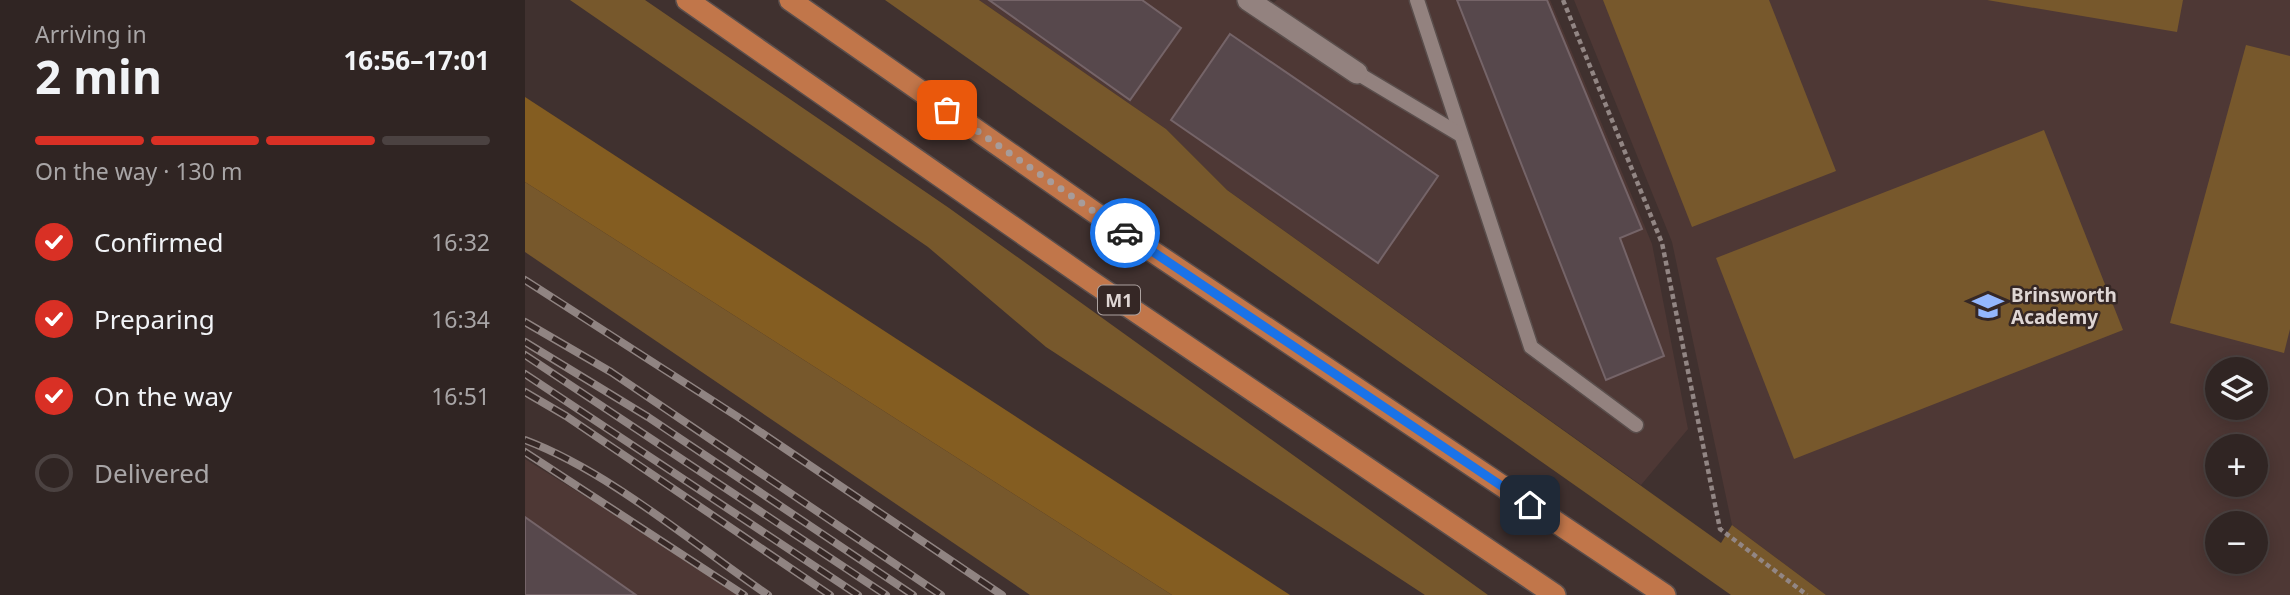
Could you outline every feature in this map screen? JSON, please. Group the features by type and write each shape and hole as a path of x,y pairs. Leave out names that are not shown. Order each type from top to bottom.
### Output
{"highway":[{"name":"M1","path":"687,0 1093,282 1555,595"},
{"path":"790,0 1104,219 1665,595"}],"street":[{"path":"1248,0 1357,73"}],"lane":[{"path":"1417,0 1531,347 1636,425"},
{"path":"1357,73 1459,134"}],"path":[{"path":"1563,0 1662,243 1720,529 1807,595"}],"shaded area":[{"path":"570,0 645,0 949,208 1488,595 1425,595 1046,347 928,247"},
{"path":"885,0 979,0 1166,129 1227,190 1721,543 1732,525 1826,595 1731,595"},
{"path":"979,0 1250,0 1263,11 1277,0 1550,0 1652,244 1688,429 1641,485 1227,190 1166,129"},
{"name":"Brinsworth Academy","path":"1574,0 2290,0 2290,595 1826,595 1732,525 1672,242"},
{"path":"1603,0 1769,0 1836,171 1692,227"},
{"path":"1987,0 2183,0 2177,32"},
{"path":"2246,45 2290,56 2290,329 2284,353 2170,323"},
{"path":"525,97 1290,595 1172,595 525,182"},
{"path":"2044,130 2123,330 1794,459 1716,258"},
{"path":"525,182 1172,595 1030,595 525,252"},
{"path":"525,459 744,595 525,595"}],"building":[{"path":"989,0 1142,0 1181,28 1130,100"},
{"path":"1457,0 1547,0 1642,229 1620,238 1664,356 1606,380"},
{"path":"1230,34 1438,176 1378,263 1171,120"},
{"path":"525,517 636,595 525,595"}],"railway":[{"path":"525,280 738,417 1002,595"},
{"path":"525,322 611,372 941,595"},
{"path":"525,342 648,417 913,595"},
{"path":"525,355 886,595"},
{"path":"525,374 858,595"},
{"path":"525,392 566,416 830,595"},
{"path":"525,440 557,454 619,490 768,595"},
{"path":"525,452 744,595"}],"way so far":[{"path":"947,110 1125,233"}],"place":[{"name":"Brinsworth Academy","path":"1988,306"}],"route":[{"path":"1125,233 1530,505"}]}
